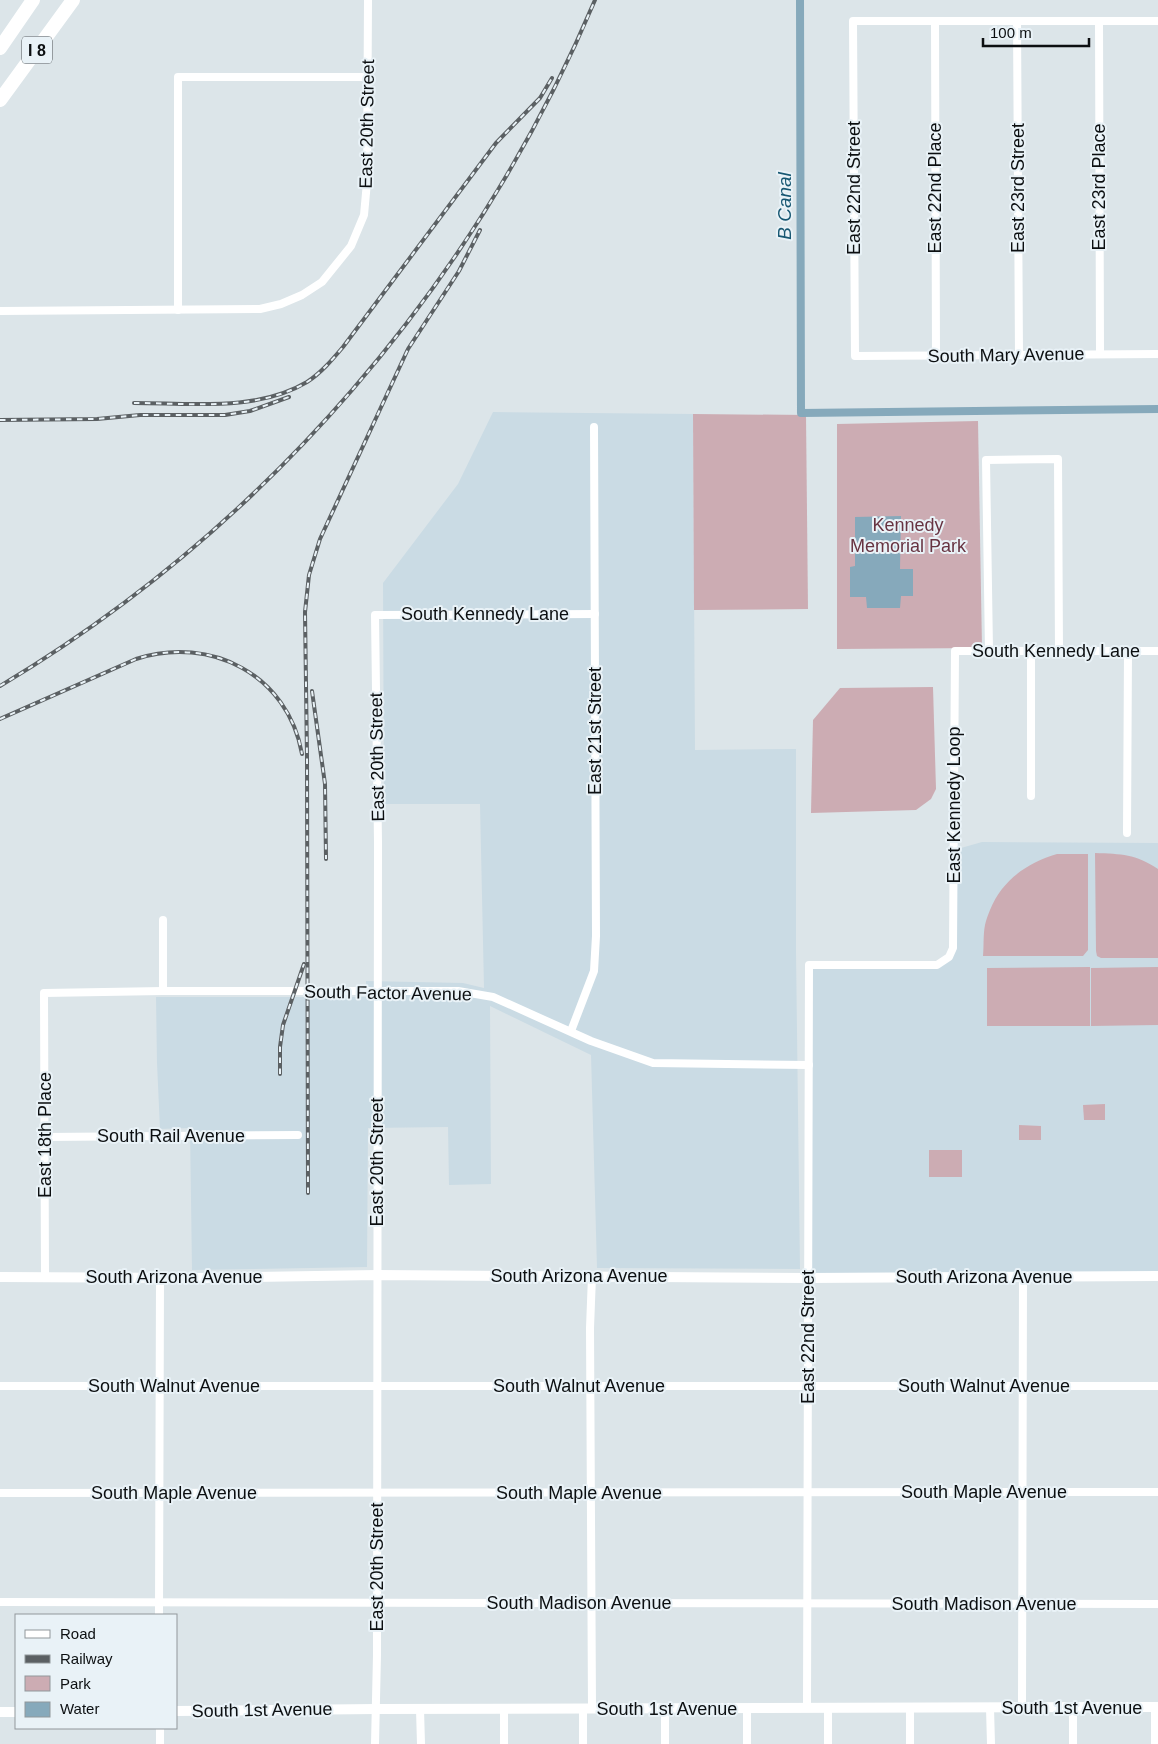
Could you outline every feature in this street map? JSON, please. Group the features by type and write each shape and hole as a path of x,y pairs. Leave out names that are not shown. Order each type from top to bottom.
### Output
{"highway":[{"name":"I 8","path":"0,48 33,0"},
{"name":"I 8","path":"0,100 72,0"}],"street":[{"name":"East 20th Street","path":"0,311 260,309 281,304 302,295 322,282 351,246 364,215 367,182 369,77 368,0"},
{"name":"East 22nd Street","path":"855,356 853,21 935,21"},
{"path":"935,21 1158,21"},
{"name":"East 22nd Place","path":"935,21 936,356"},
{"name":"East 23rd Street","path":"1017,21 1020,355"},
{"name":"East 23rd Place","path":"1099,21 1100,354"},
{"path":"178,310 178,77 369,77"},
{"name":"South Mary Avenue","path":"855,356 1158,354"},
{"name":"East 21st Street","path":"571,1031 594,971 595,954 594,427"},
{"path":"989,650 986,460 1058,459 1059,651"},
{"name":"South Kennedy Lane","path":"375,615 595,614"},
{"name":"East 20th Street","path":"375,615 378,842 376,992 377,1602 375,1744"},
{"name":"South Kennedy Lane","path":"955,651 1158,651"},
{"name":"East Kennedy Loop","path":"809,965 937,965 949,958 953,948 955,651"},
{"path":"1031,651 1031,796"},
{"path":"1127,833 1128,651"},
{"path":"163,920 163,991"},
{"name":"East 22nd Street","path":"807,1708 809,965"},
{"name":"South Factor Avenue","path":"44,993 458,991 493,997 591,1041 653,1063 809,1065"},
{"name":"East 18th Place","path":"44,993 45,1276"},
{"name":"South Rail Avenue","path":"45,1137 298,1135"},
{"path":"583,1744 588,1709 592,1276"},
{"name":"South Arizona Avenue","path":"0,1277 592,1276 808,1278 1158,1276"},
{"path":"1022,1708 1023,1277"},
{"path":"159,1614 160,1278"},
{"name":"South Walnut Avenue","path":"0,1386 1158,1386"},
{"name":"South Maple Avenue","path":"0,1493 1158,1492"},
{"name":"South Madison Avenue","path":"0,1602 1158,1604"},
{"path":"1155,1744 1156,1707"},
{"name":"South 1st Avenue","path":"178,1711 1156,1707"},
{"path":"828,1708 828,1744"},
{"path":"910,1708 910,1744"},
{"path":"990,1708 990,1744"},
{"path":"1073,1708 1073,1744"},
{"path":"420,1709 421,1744"},
{"path":"504,1709 504,1744"},
{"path":"665,1709 665,1744"},
{"path":"746,1709 747,1744"},
{"path":"0,1712 15,1712"},
{"path":"160,1729 160,1744"}],"shaded area":[{"path":"493,412 693,414 695,750 796,749 796,952 800,1269 597,1268 591,1055 490,1006 491,1184 449,1185 448,1127 368,1128 367,1267 192,1270 190,1128 160,1129 156,997 366,997 366,981 463,983 484,988 480,804 384,804 383,583 458,484"},
{"path":"982,842 1158,843 1158,1276 808,1278 809,965 937,965 949,957 954,850"}],"green space":[{"name":"Kennedy Memorial Park","path":"693,414 806,415 808,609 694,610"},
{"name":"Kennedy Memorial Park","path":"978,421 982,648 837,649 837,424"},
{"path":"933,687 936,789 931,799 916,810 811,813 813,720 840,688"},
{"path":"1095,853 1128,856 1142,860 1158,869 1158,958 1101,958 1097,956"},
{"path":"1057,854 1088,854 1088,950 1083,956 983,956 986,921 1001,890 1026,868"},
{"path":"1090,967 1090,1026 987,1026 987,968"},
{"path":"1158,967 1158,1025 1091,1026 1091,968"},
{"path":"1105,1104 1105,1120 1084,1120 1083,1105"},
{"path":"1019,1125 1041,1126 1041,1140 1019,1140"},
{"path":"929,1150 962,1150 962,1177 929,1177"}],"water":[{"path":"901,516 900,569 913,569 913,596 901,596 900,608 867,608 866,597 850,597 850,567 855,566 855,517"}],"waterway":[{"name":"B Canal","path":"800,0 801,413 1158,409"}],"railway":[{"path":"0,686 97,623 188,552 273,474 352,390 424,300 489,205 546,105 595,0"},
{"path":"134,403 223,404 245,402 288,392 307,382 326,366 343,347 496,143 540,98 552,78"},
{"path":"308,1193 305,612 309,575 320,539 408,349 459,271 480,230"},
{"path":"0,420 97,419 140,415 225,415 250,411 289,397"},
{"path":"0,719 136,659 164,653 192,653 218,658 242,668 263,683 281,702 294,726 302,754"},
{"path":"312,691 325,784 326,859"},
{"path":"280,1074 280,1047 283,1025 304,964"}]}
